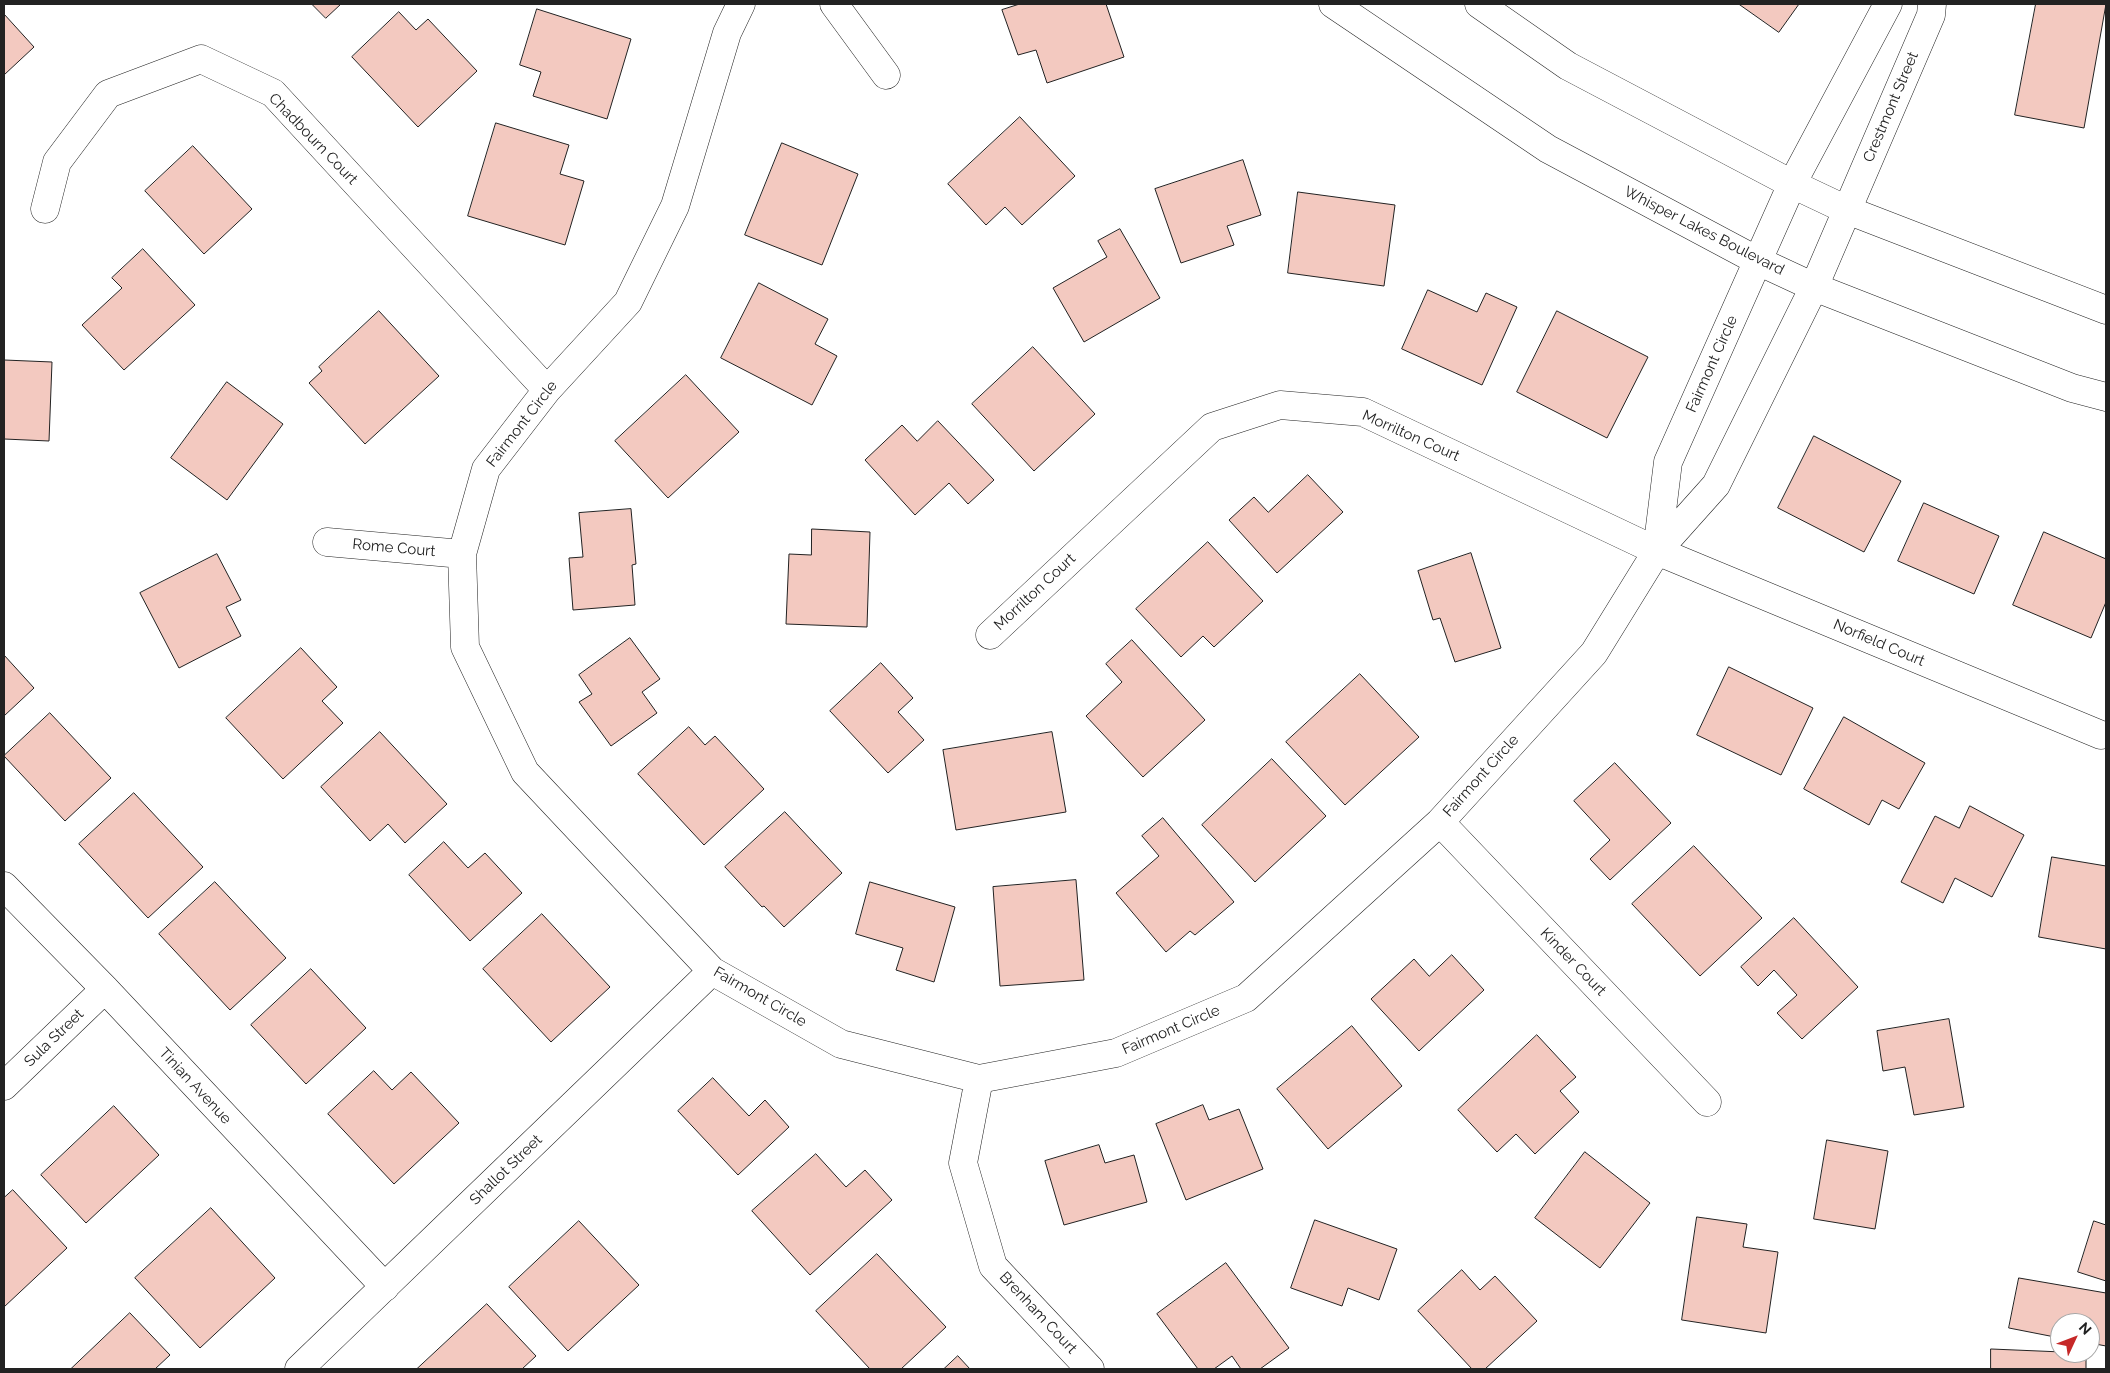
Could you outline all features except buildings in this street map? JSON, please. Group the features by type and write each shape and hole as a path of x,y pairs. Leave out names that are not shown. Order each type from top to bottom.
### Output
{"street":[{"name":"Fairmont Circle","path":"741,4 727,33 675,206 628,302 547,390 486,469 462,554 465,647 525,772 712,971 841,1044 979,1079 1116,1053 1246,998 1440,822 1594,653 1657,551 1716,485 1814,287 1847,210"},
{"path":"834,4 886,75"},
{"name":"Whisper Lakes Boulevard","path":"1334,4 1548,149 1758,261 1814,287 2072,388 2106,397"},
{"path":"1479,4 1568,66 1792,184 1847,210 2106,310"},
{"path":"1792,184 1888,4"},
{"name":"Crestmont Street","path":"1847,210 1931,15 1932,4"},
{"name":"Chadbourn Court","path":"45,209 57,162 108,94 200,59 273,93 547,390"},
{"name":"Fairmont Circle","path":"1657,551 1668,462 1792,184"},
{"name":"Morrilton Court","path":"990,635 1212,427 1280,405 1363,412 1657,551"},
{"name":"Rome Court","path":"327,542 462,554"},
{"name":"Norfield Court","path":"1657,551 2101,735"},
{"name":"Kinder Court","path":"1440,822 1707,1102"},
{"name":"Tinian Avenue","path":"4,886 105,989 385,1287"},
{"name":"Shallot Street","path":"299,1369 712,971"},
{"name":"Sula Street","path":"4,1086 105,989"},
{"name":"Brenham Court","path":"979,1079 963,1163 993,1266 1090,1369"}]}
